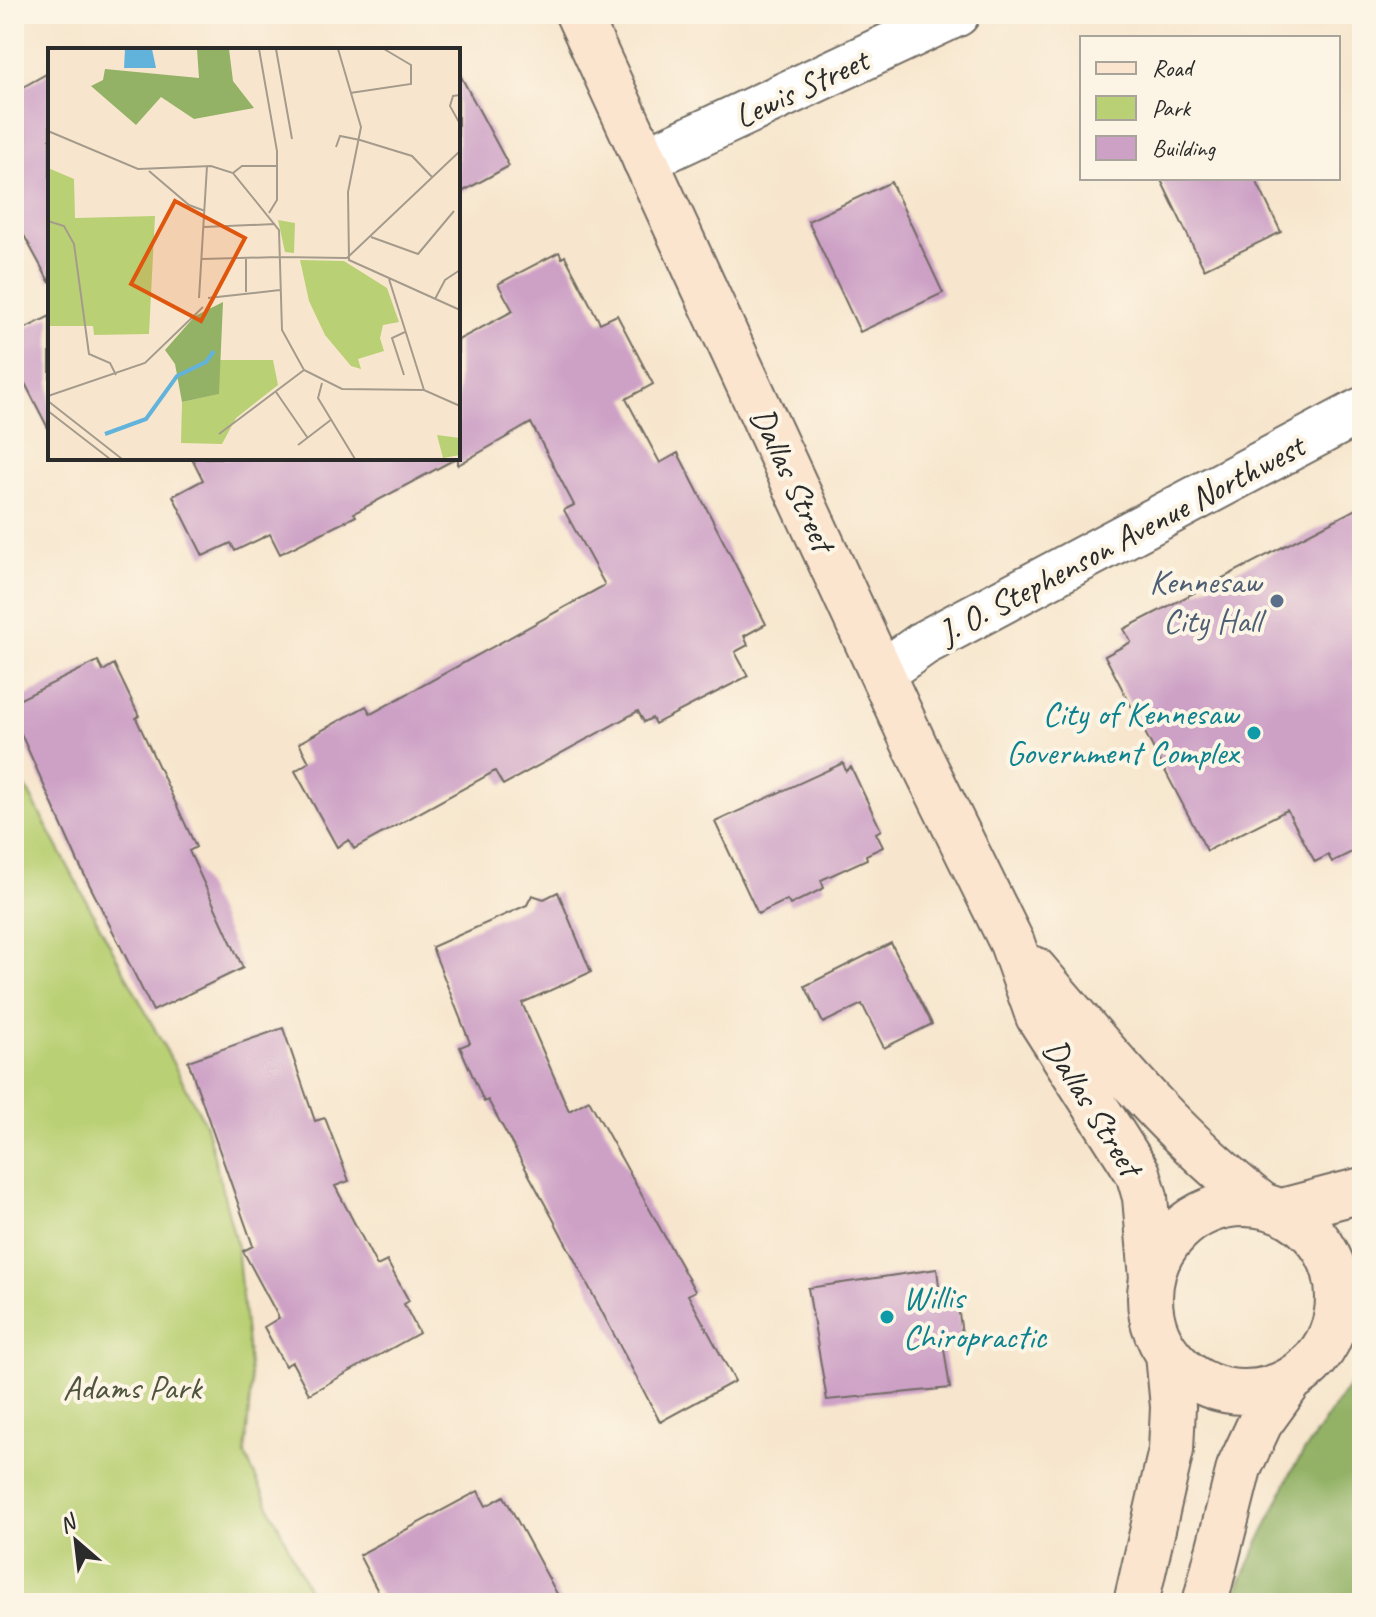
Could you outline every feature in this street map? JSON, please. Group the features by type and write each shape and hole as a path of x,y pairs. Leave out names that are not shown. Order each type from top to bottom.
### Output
{"street":[{"name":"Dallas Street","path":"578,14 1012,943 1038,1016 1138,1173 1145,1197 1152,1278"},
{"name":"Lewis Street","path":"645,160 957,14"},
{"name":"J. O. Stephenson Avenue Northwest","path":"883,672 924,643 1362,410"},
{"name":"Dallas Street","path":"1012,943 1138,1091 1190,1146 1272,1208"},
{"path":"1291,1380 1265,1390 1238,1392 1211,1386 1187,1373 1168,1354 1155,1330 1149,1304 1152,1278 1162,1251 1180,1228 1204,1212 1233,1204 1272,1208 1362,1190"},
{"path":"1272,1208 1305,1226 1324,1246 1335,1271 1338,1299 1334,1326"},
{"path":"1205,1603 1239,1468 1260,1423 1291,1380 1309,1366 1362,1273"},
{"path":"1136,1603 1171,1450 1173,1407 1168,1354"}],"green space":[{"name":"Adams Park","path":"14,765 206,1125 237,1247 251,1385 245,1455 315,1603 14,1603"},
{"path":"1362,1366 1362,1603 1231,1603 1292,1470"}],"building":[{"path":"48,73 48,279 14,217 14,92"},
{"path":"460,75 509,166 460,193"},
{"path":"1161,180 1256,180 1281,232 1204,269"},
{"path":"891,182 943,293 860,332 808,221"},
{"path":"559,252 562,258 565,256 600,323 617,315 653,384 626,399 660,463 678,453 766,624 744,636 748,645 735,652 748,676 655,724 652,718 644,722 638,711 503,785 495,771 354,849 349,840 337,847 295,771 309,762 299,743 366,706 371,714 605,585 564,510 574,505 531,423 458,465 460,339 513,311 498,284"},
{"path":"48,317 48,428 14,362 14,334"},
{"path":"193,460 453,460 354,513 356,516 280,554 270,534 235,551 231,543 203,556 173,496 203,480"},
{"name":"City of Kennesaw Government Complex","path":"1362,506 1362,847 1332,862 1328,855 1315,862 1287,810 1207,851 1105,656 1131,642 1124,629"},
{"path":"98,661 103,671 114,664 139,716 136,718 196,847 189,851 243,968 153,1011 78,862 14,718 14,702"},
{"path":"843,763 846,771 851,767 881,830 876,833 883,847 866,855 867,859 821,880 824,888 790,905 787,900 758,914 715,822"},
{"path":"558,892 591,972 522,1003 569,1111 589,1100 695,1291 688,1295 735,1381 660,1422 488,1100 484,1102 460,1047 470,1043 432,947 527,905 532,895 544,899"},
{"path":"891,943 932,1024 884,1048 862,1004 823,1023 805,986"},
{"path":"283,1028 315,1121 325,1118 349,1181 335,1186 377,1266 387,1261 409,1301 404,1304 419,1333 309,1394 292,1362 285,1366 264,1327 279,1318 243,1251 253,1246 188,1061"},
{"name":"Willis Chiropractic","path":"937,1269 940,1295 956,1293 963,1340 943,1342 950,1388 827,1400 808,1288"},
{"path":"478,1491 486,1506 504,1496 562,1603 384,1603 359,1555"}],"place":[{"name":"Kennesaw City Hall","path":"1277,601"},
{"name":"City of Kennesaw Government Complex","path":"1254,733"},
{"name":"Willis Chiropractic","path":"887,1317"}]}
